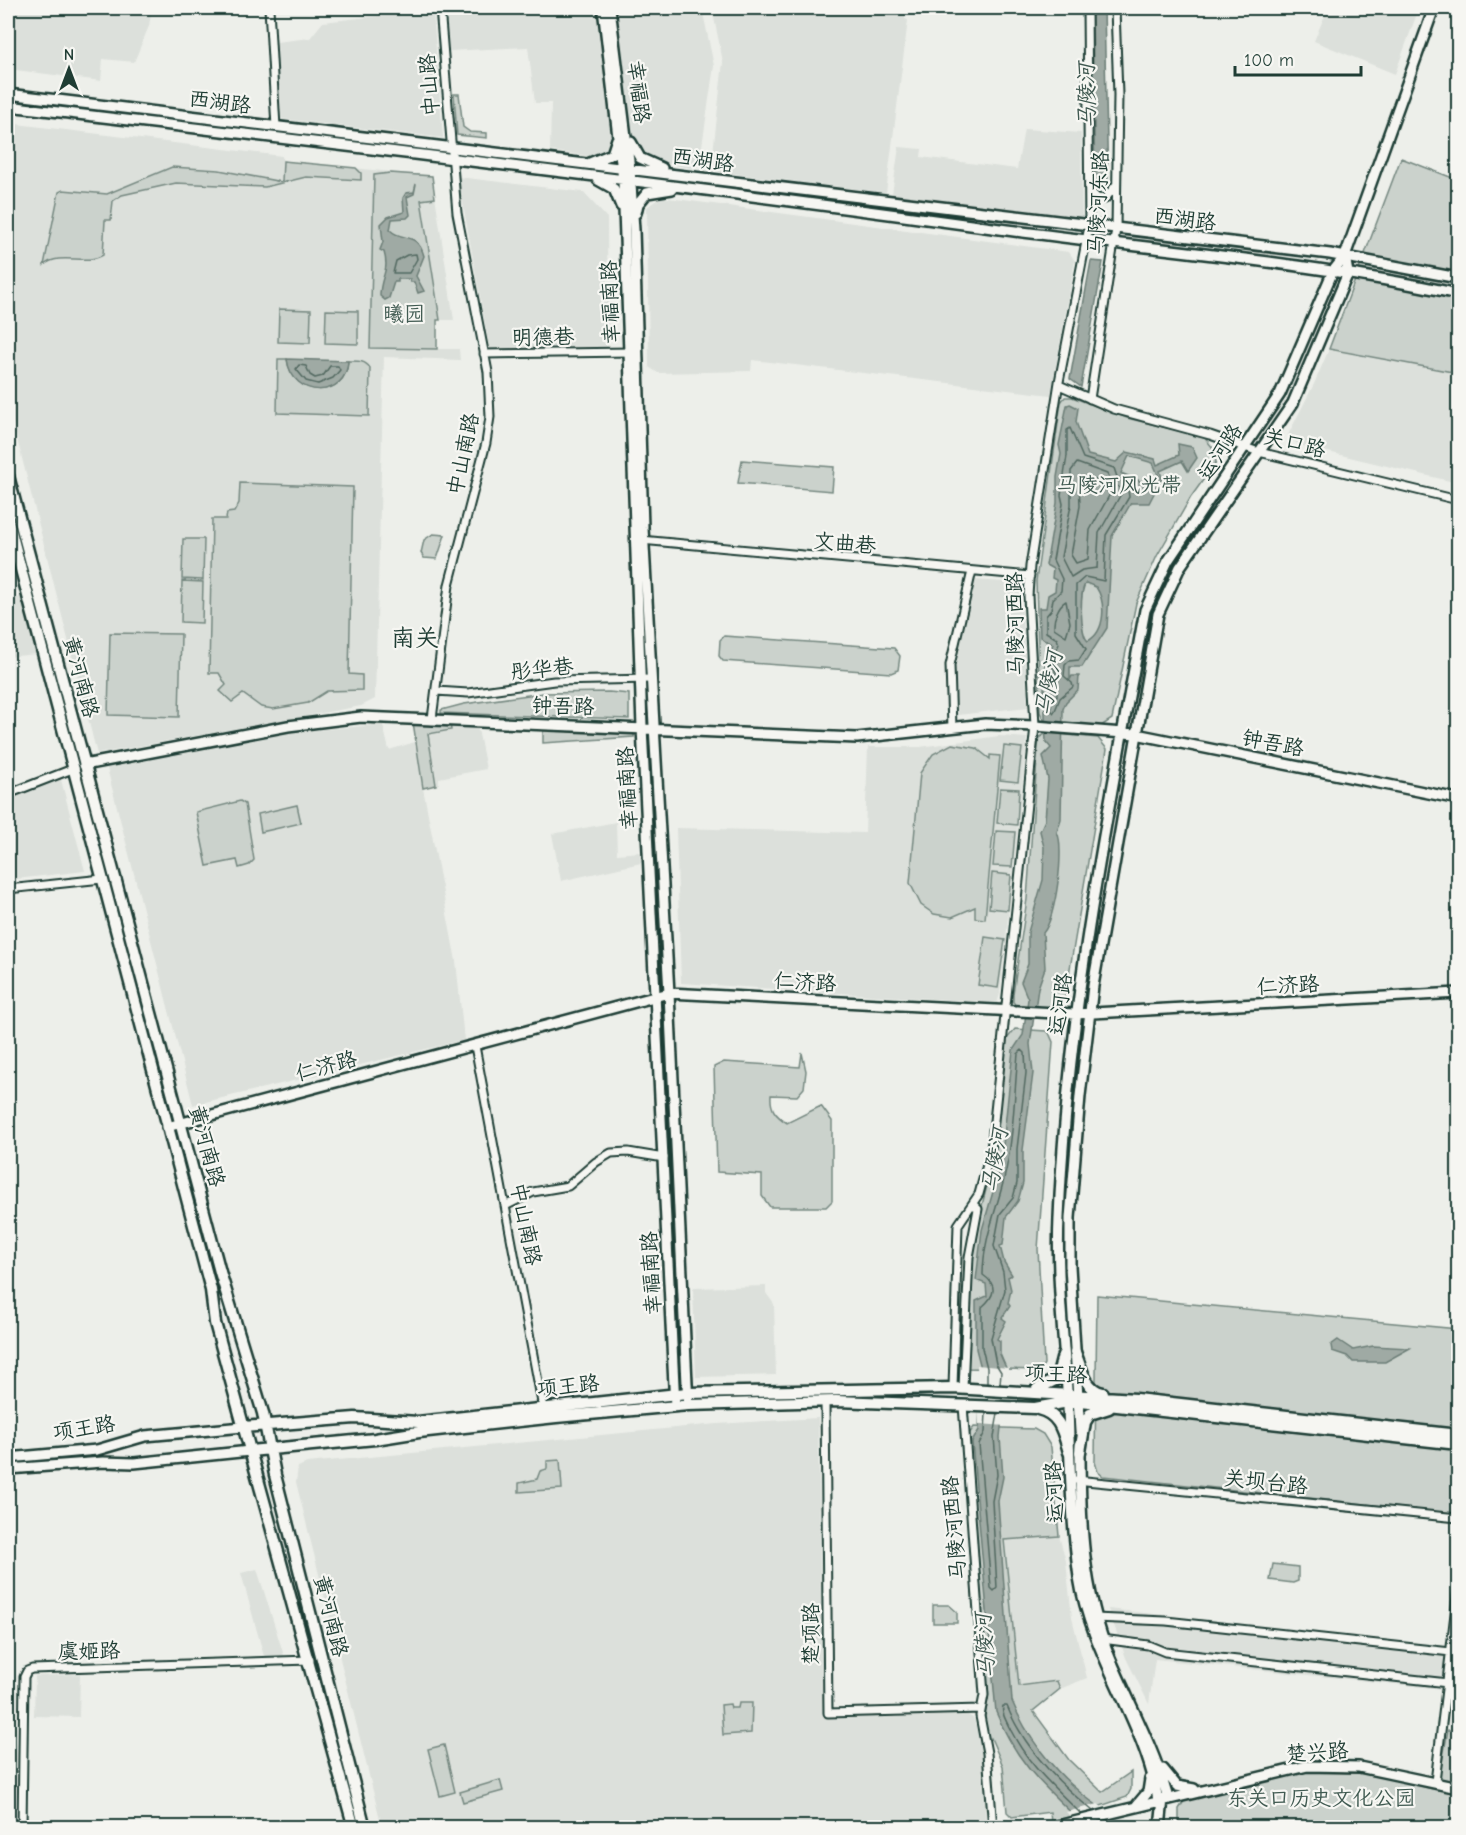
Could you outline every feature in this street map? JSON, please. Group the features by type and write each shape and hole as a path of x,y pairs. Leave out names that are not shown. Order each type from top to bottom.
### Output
{"main road":[{"name":"黄河南路","path":"8,476 225,1292 243,1340 267,1425 270,1450 365,1827"},
{"name":"黄河南路","path":"8,520 166,1127 211,1290 215,1323 310,1660 354,1827"},
{"path":"1075,1352 1092,1388 1097,1392 1133,1403 1458,1444"},
{"path":"1030,1392 1052,1384 1058,1378 1063,1355"},
{"name":"项王路","path":"243,1427 371,1418 418,1422 687,1393 958,1388 1030,1392 1133,1403"},
{"name":"项王路","path":"250,1451 688,1405 825,1401 1035,1408 1067,1397"},
{"path":"1075,1452 1090,1414 1097,1410 1133,1403 1458,1435"},
{"path":"1035,1408 1048,1412 1058,1420 1075,1452"}],"street":[{"path":"269,8 276,127"},
{"name":"中山路","path":"440,8 453,160"},
{"name":"幸福路","path":"603,8 627,180"},
{"name":"幸福路","path":"610,8 621,127"},
{"name":"马陵河西路","path":"958,1388 958,1225 983,1185 991,1150 1004,1011 1039,726 1030,650 1029,576 1059,385 1089,226 1086,8"},
{"name":"马陵河东路","path":"1090,399 1116,229 1118,95 1115,8"},
{"name":"运河路","path":"1093,1618 1083,1550 1081,1481 1067,1397 1063,1355 1059,1220 1075,1014 1145,610 1158,580 1280,394 1333,271 1345,256 1434,8"},
{"name":"西湖路","path":"8,94 1345,256 1458,278"},
{"name":"西湖路","path":"8,106 627,180 1114,245 1333,271 1389,279 1458,294"},
{"path":"583,165 612,154 621,127"},
{"path":"621,127 635,153 645,162 699,177"},
{"name":"中山南路","path":"432,718 449,585 489,429 490,405 484,354 460,234 453,160"},
{"path":"583,176 614,189 630,230"},
{"name":"幸福南路","path":"627,180 639,540 642,727 675,1406"},
{"path":"1090,191 1097,198 1105,199 1117,182"},
{"path":"630,230 638,204 647,193 698,189"},
{"name":"运河路","path":"1161,1827 1163,1799 1149,1751 1100,1640 1079,1578 1070,1480 1080,1398 1075,1352 1070,1218 1088,1014 1158,614 1171,583 1293,403 1348,273 1345,256"},
{"name":"明德巷","path":"484,354 633,352"},
{"name":"关口路","path":"1059,385 1090,399 1259,452 1458,500"},
{"name":"幸福南路","path":"639,540 654,727 688,1405"},
{"name":"文曲巷","path":"639,540 1029,576"},
{"path":"952,728 950,665 972,571"},
{"name":"彤华巷","path":"436,691 480,693 554,681 651,679"},
{"name":"钟吾路","path":"84,765 333,720 389,716 857,738 985,724 1136,734 1458,798"},
{"path":"8,794 84,765"},
{"path":"8,889 102,879"},
{"name":"仁济路","path":"166,1127 669,993 1088,1014 1458,993"},
{"name":"中山南路","path":"475,1046 543,1408"},
{"path":"506,1206 533,1191 568,1186 596,1162 611,1153 628,1152 664,1158"},
{"name":"马陵河西路","path":"958,1388 969,1257 978,1209 973,1204"},
{"name":"楚项路","path":"825,1401 828,1713 981,1709"},
{"name":"马陵河西路","path":"963,1405 984,1695 981,1709 993,1827"},
{"name":"项王路","path":"8,1458 97,1450 145,1436 243,1427"},
{"name":"项王路","path":"8,1469 103,1462 134,1463 250,1451"},
{"name":"关坝台路","path":"1070,1480 1458,1518"},
{"path":"1435,1782 1458,1588"},
{"path":"1093,1618 1166,1621 1451,1652"},
{"path":"1100,1640 1148,1645 1164,1652 1448,1683"},
{"name":"虞姬路","path":"22,1827 24,1677 27,1671 32,1669 310,1660"},
{"path":"1149,1751 1177,1786 1209,1789"},
{"path":"1049,1827 1075,1824 1127,1810 1145,1798 1150,1786 1149,1751"},
{"name":"楚兴路","path":"1127,1810 1163,1799 1291,1769 1323,1765 1359,1767 1458,1788"}],"shaded area":[{"path":"10,8 152,8 149,26 134,62 103,59 101,81 8,69"},
{"path":"445,8 601,8 614,116 610,145 602,152 588,156 550,151 551,103 535,103 528,47 449,51"},
{"path":"612,8 702,8 714,66 699,166 690,168 645,159 632,143 627,128"},
{"path":"712,8 907,8 905,19 908,20 886,193 711,171 723,62"},
{"path":"1328,8 1419,8 1395,74 1314,41"},
{"path":"433,10 443,138 281,119 276,42 310,38 323,22"},
{"path":"8,123 282,156 283,161 432,176 454,320 437,320 437,349 459,349 460,360 384,357 375,699 361,706 97,754 8,403"},
{"path":"1024,129 1081,133 1082,219 892,194 899,147 922,149 921,157 1017,169"},
{"path":"458,177 583,192 607,218 608,350 490,352"},
{"path":"661,197 1069,252 1075,261 1051,395 752,360 751,371 658,373 649,367 647,207"},
{"path":"1329,349 1458,373 1458,483 1299,445 1288,435"},
{"path":"974,580 1020,583 1028,707 958,715 953,681"},
{"path":"21,597 36,654 8,657 8,600"},
{"path":"413,722 477,724 486,769 439,778 439,784 423,788 456,961 464,1040 193,1105 107,768 301,731 376,725 383,725 389,750 415,742"},
{"path":"999,736 1027,738 1000,994 997,1003 681,983 676,828 865,833 868,747 920,747"},
{"path":"60,776 85,871 8,880 8,799"},
{"path":"616,822 617,854 640,852 641,863 561,881 552,834"},
{"path":"766,1286 766,1293 774,1304 776,1375 696,1377 693,1288"},
{"path":"818,1418 823,1717 965,1713 974,1719 983,1753 986,1827 382,1827 296,1482 298,1467 307,1463 717,1424"},
{"path":"1059,1536 1066,1561 1072,1618 1087,1678 1060,1689 1057,1681 1019,1687 1004,1539"},
{"path":"257,1569 285,1659 265,1660 241,1573"},
{"path":"1108,1609 1163,1615 1163,1618 1448,1648 1443,1689 1155,1659 1149,1704 1126,1658"},
{"path":"80,1674 79,1717 34,1716 35,1676"}],"green space":[{"path":"454,94 459,94 463,127 470,132 487,133 487,138 457,135"},
{"path":"1401,158 1458,180 1458,373 1329,349"},
{"path":"283,161 356,168 361,173 361,180 306,177 265,187 176,183 122,195 113,201 111,220 105,220 103,255 89,259 58,259 44,265 59,192 63,190 107,194 172,167 219,170 282,182"},
{"name":"曦园","path":"390,173 432,176 435,198 421,200 440,320 437,320 437,349 370,348 374,175"},
{"path":"279,309 311,310 310,343 278,342"},
{"path":"326,310 358,311 358,344 325,343"},
{"path":"278,359 287,359 291,372 298,382 319,389 330,388 339,382 345,373 348,361 360,361 366,364 370,368 369,416 277,413"},
{"name":"马陵河风光带","path":"1065,397 1072,397 1127,418 1204,437 1213,448 1216,462 1191,497 1157,556 1136,603 1112,719 1101,726 1049,722 1044,720 1040,712 1036,581 1061,402"},
{"path":"742,460 834,467 832,491 738,483"},
{"path":"240,483 353,487 349,674 362,675 362,690 327,691 308,703 273,709 261,707 243,694 232,702 220,691 226,685 219,673 209,673 212,519 226,519 227,513 234,512 239,503"},
{"path":"433,534 445,535 437,559 424,558 421,553 424,540"},
{"path":"183,539 204,539 203,580 182,579"},
{"path":"182,581 203,582 202,623 181,622"},
{"path":"110,633 181,634 179,717 108,715"},
{"path":"724,636 894,648 900,656 898,670 891,673 723,661 719,656 720,640"},
{"path":"543,693 629,694 629,719 441,713 441,710 464,704"},
{"path":"413,722 450,724 451,730 428,734 436,785 423,788"},
{"path":"543,726 634,729 634,737 543,743"},
{"path":"1047,733 1098,738 1107,749 1065,998 1056,1006 1038,1009 1018,1007 1013,1002 1013,994 1027,899 1038,746 1040,737"},
{"path":"952,744 976,748 990,759 990,755 1000,756 985,919 975,918 975,907 952,917 934,914 921,905 910,883 920,773 933,754"},
{"path":"1004,746 1022,748 1018,782 1000,780"},
{"path":"1000,788 1019,789 1017,825 997,823"},
{"path":"240,801 245,804 254,860 249,865 239,868 237,860 207,866 196,812"},
{"path":"297,805 301,823 261,832 258,814"},
{"path":"996,831 1015,832 1012,867 993,866"},
{"path":"992,873 1011,875 1008,910 989,908"},
{"path":"985,937 1005,940 998,988 978,985"},
{"path":"1015,1029 1046,1031 1053,1042 1038,1249 1044,1364 1040,1370 966,1368 972,1258 976,1229 994,1158 1006,1040"},
{"path":"802,1053 806,1071 804,1088 797,1096 771,1095 771,1104 776,1114 787,1123 821,1106 832,1121 832,1201 826,1207 770,1207 762,1196 762,1175 717,1172 714,1067 724,1062 800,1067"},
{"path":"1097,1295 1458,1329 1458,1514 1103,1476 1098,1472 1095,1462"},
{"path":"974,1427 1034,1429 1043,1434 1051,1447 1059,1536 1004,1540 1019,1686 1057,1681 1060,1689 1033,1711 1069,1760 1102,1792 1131,1772 1131,1789 1127,1797 1051,1823 1050,1812 1012,1817 1007,1812 1003,1766 991,1738 988,1741 984,1723 988,1699 969,1434"},
{"path":"560,1460 562,1489 519,1492 519,1483 537,1479 540,1471 547,1469 547,1461"},
{"path":"1273,1564 1298,1567 1298,1581 1293,1583 1270,1580"},
{"path":"933,1605 949,1605 957,1612 957,1623 933,1623"},
{"path":"739,1703 752,1703 751,1733 723,1735 721,1705 730,1704 731,1708 738,1708"},
{"name":"东关口历史文化公园","path":"1448,1730 1458,1731 1458,1827 1179,1828 1179,1809 1184,1801 1313,1769 1366,1772 1437,1790"},
{"path":"444,1745 455,1792 440,1796 428,1749"},
{"path":"500,1780 503,1791 463,1802 460,1792"}],"water":[{"path":"1092,8 1104,8 1108,187 1095,187"},
{"path":"416,184 414,194 407,197 410,215 407,218 392,219 390,230 399,236 413,240 421,248 424,256 416,276 424,291 418,293 414,282 410,282 410,279 398,279 398,282 394,282 389,298 385,300 380,296 386,264 384,252 380,250 383,242 381,224 388,217 404,212 403,198 406,193 414,192"},
{"path":"1091,261 1103,262 1081,387 1070,379"},
{"path":"287,359 348,361 345,374 339,382 330,388 319,390 308,388 298,382 291,372"},
{"path":"1067,405 1078,408 1076,422 1088,455 1116,462 1127,452 1155,459 1157,465 1179,455 1178,444 1192,447 1197,458 1188,471 1182,461 1160,471 1162,478 1149,503 1131,503 1112,536 1107,628 1082,667 1070,667 1070,680 1072,676 1079,676 1078,690 1066,702 1063,709 1061,819 1057,832 1060,867 1052,913 1043,933 1045,968 1038,988 1030,1044 1033,1073 1023,1150 1023,1183 1018,1201 1006,1217 1003,1245 1000,1246 1004,1262 1012,1275 1008,1277 1011,1290 1008,1303 1010,1306 1002,1318 1006,1321 997,1339 1000,1341 1000,1354 1007,1370 1000,1437 1003,1477 998,1501 1012,1701 1032,1739 1050,1763 1121,1827 1086,1827 1034,1775 1014,1747 996,1712 972,1442 979,1430 981,1368 976,1349 976,1301 987,1296 986,1284 976,1280 982,1230 1001,1164 1013,1050 1023,1035 1028,999 1021,982 1028,964 1028,932 1043,880 1044,847 1040,831 1045,820 1048,779 1043,756 1051,748 1046,742 1044,688 1050,693 1052,690 1044,662 1053,644 1040,637 1039,608 1046,608 1048,595 1055,591 1056,580 1052,578 1053,569 1046,565 1057,503 1057,477 1061,454 1059,445","holes":["1129,456 1153,463 1159,477 1152,486 1121,473","1086,583 1096,587 1103,608 1098,630 1088,641 1083,631 1081,613 1082,594"]},
{"path":"1338,1340 1353,1350 1373,1346 1410,1348 1385,1362 1353,1362 1347,1356 1332,1351 1331,1345"}],"pier":[{"path":"977,1365 1009,1368 1006,1426 979,1424"},
{"path":"1098,1804 1120,1821 1082,1828 1066,1812"}],"district":[{"name":"南关","path":"415,638"}],"water label":[{"name":"马陵河","path":"1086,96"},
{"name":"马陵河","path":"1048,683"},
{"name":"马陵河","path":"994,1160"},
{"name":"马陵河","path":"984,1646"}]}
